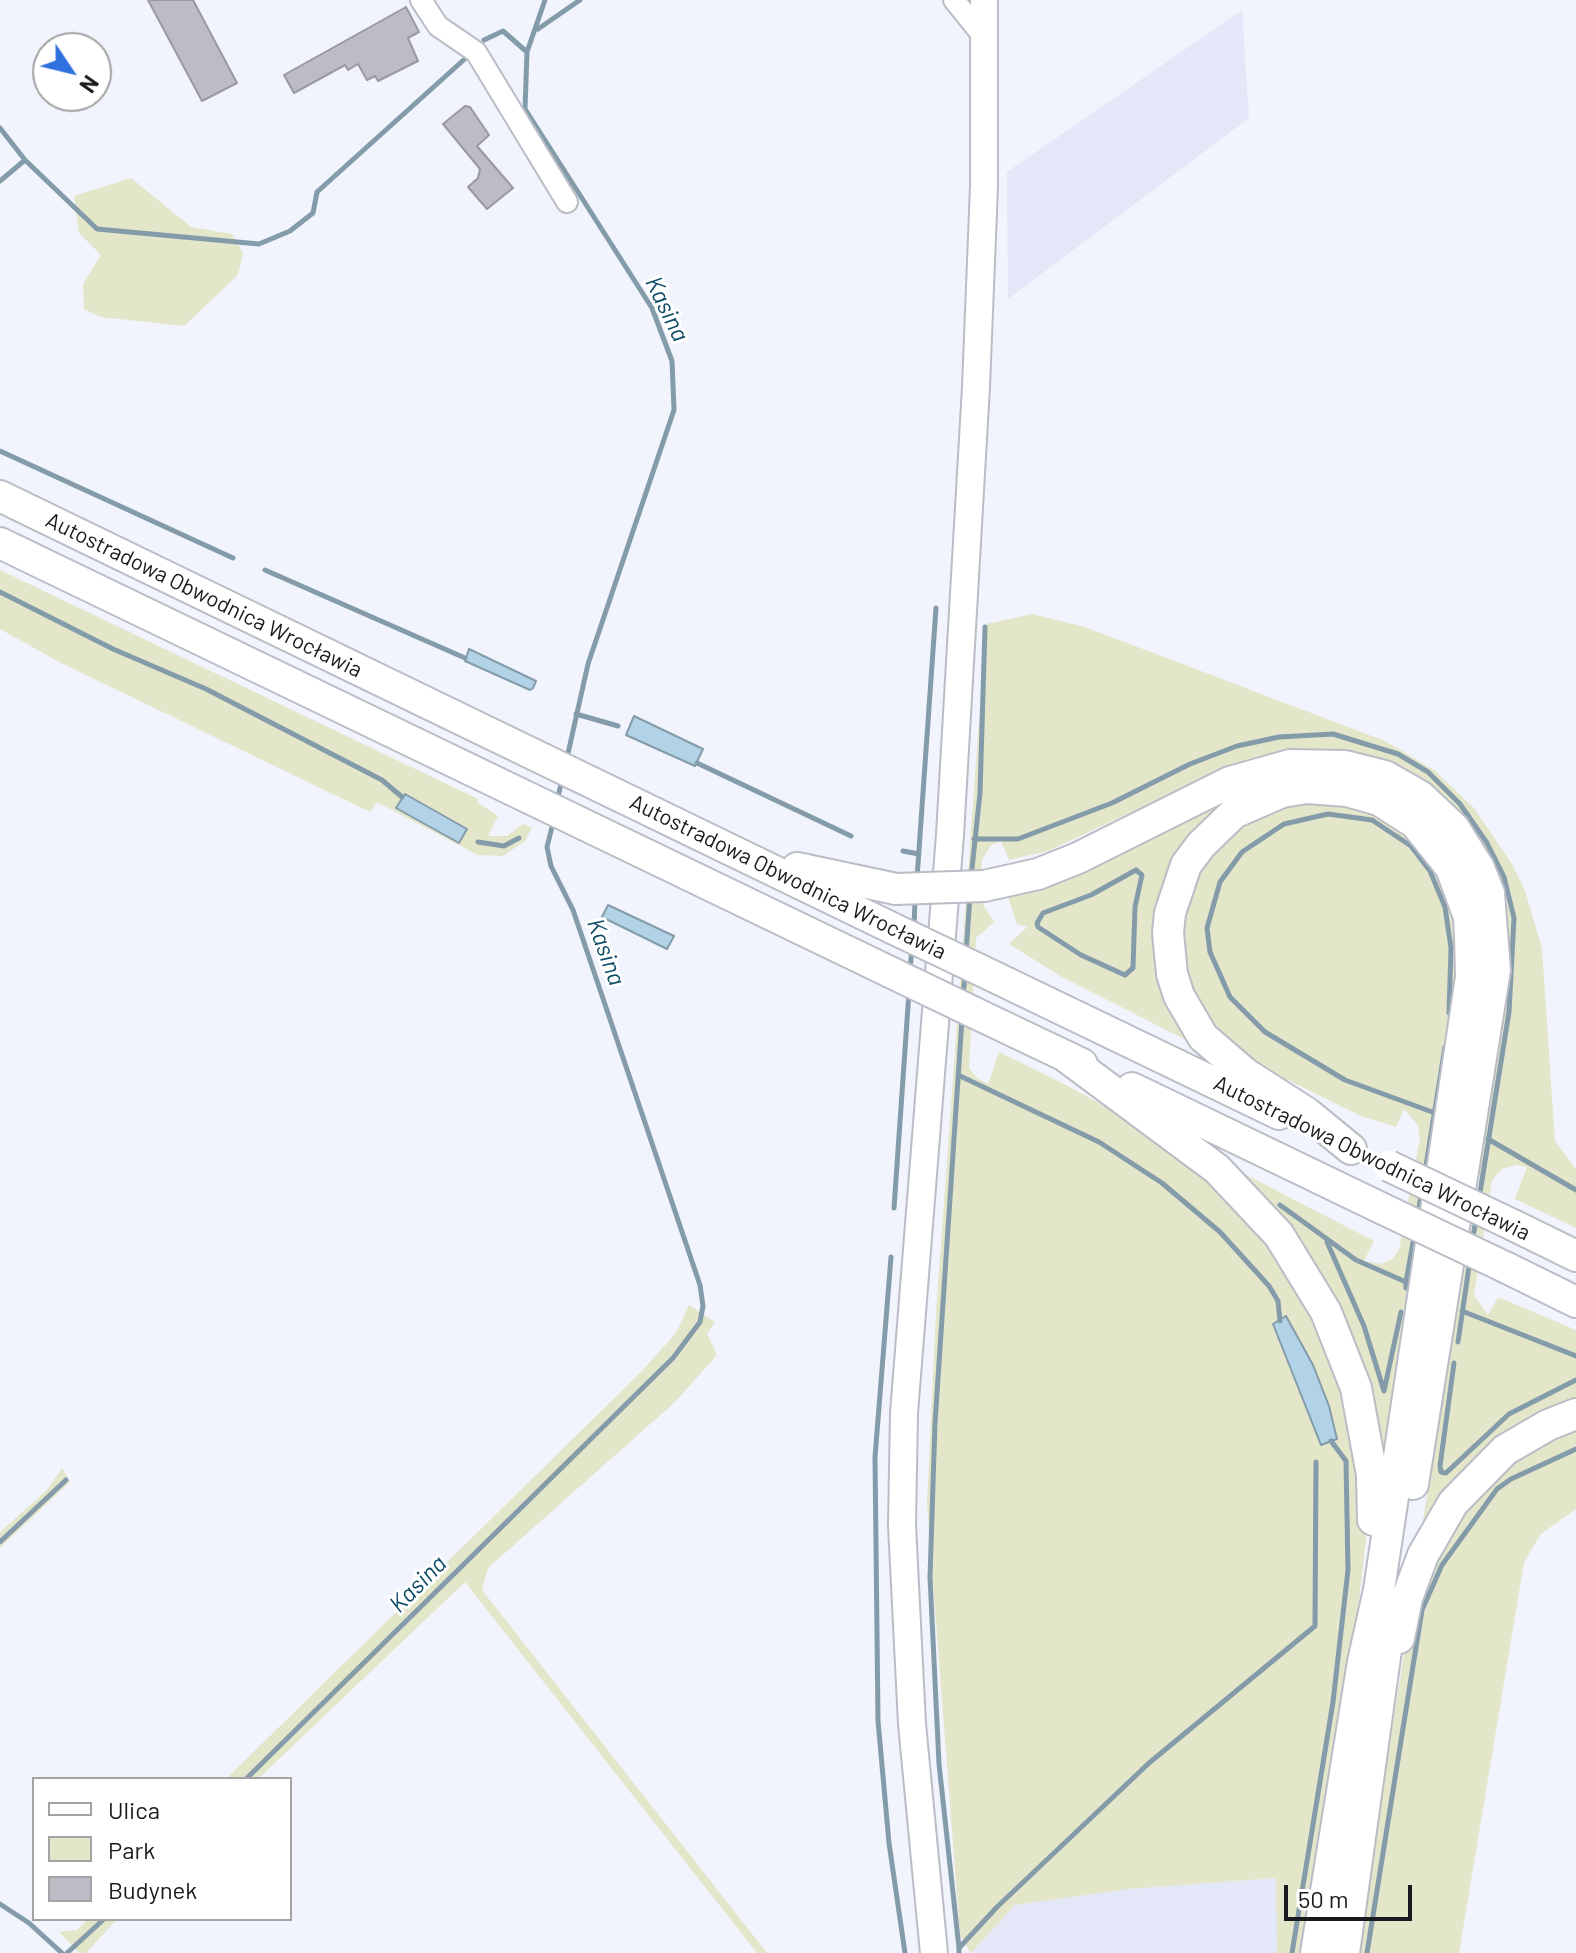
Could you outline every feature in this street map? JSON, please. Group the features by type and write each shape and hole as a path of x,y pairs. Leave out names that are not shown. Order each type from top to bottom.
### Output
{"highway":[{"name":"Autostradowa Obwodnica Wrocławia","path":"0,496 1576,1256"},
{"name":"Autostradowa Obwodnica Wrocławia","path":"0,543 1576,1302"},
{"path":"746,856 896,889 984,886 1038,874 1078,858 1230,782 1265,770 1320,763 1364,769 1420,796 1454,828 1479,868 1493,915 1492,1000 1395,1593 1376,1745 1344,1953"},
{"path":"1316,1953 1363,1662 1379,1590 1471,977 1469,917 1451,868 1434,842 1404,815 1379,800 1347,791 1307,788 1282,792 1234,813 1201,845 1186,865 1169,923 1172,974 1179,996 1203,1037 1246,1074 1307,1113 1351,1149"},
{"path":"1065,1056 1217,1169 1248,1199 1279,1235 1326,1312 1356,1388 1372,1475 1373,1509 1363,1662"},
{"path":"1376,1745 1407,1598 1423,1555 1442,1518 1466,1487 1505,1450 1548,1425 1576,1414"}],"main road":[{"path":"934,1953 912,1724 902,1525 904,1413 948,857 976,387 984,186 984,0"}],"street":[{"path":"421,0 438,26 476,52 517,114 567,202"},
{"path":"954,0 983,36"}],"shaded area":[{"path":"1242,10 1249,118 1008,299 1007,172"},
{"path":"1277,1878 1277,1953 971,1953 1015,1905 1129,1889"}],"green space":[{"path":"131,178 191,227 232,234 243,253 238,275 184,326 100,317 84,309 83,284 101,255 79,233 74,196"},
{"path":"0,570 478,799 477,802 498,816 488,836 507,836 523,824 532,828 525,841 503,856 478,855 377,802 370,812 61,663 0,629"},
{"path":"1032,614 1085,627 1385,741 1434,770 1474,808 1512,864 1525,891 1542,948 1555,1141 1576,1169 1576,1228 1515,1199 1527,1167 1517,1165 1502,1169 1492,1180 1474,1295 1488,1315 1498,1297 1576,1330 1576,1403 1420,1538 1480,1176 1475,1173 1506,992 1508,933 1503,898 1434,791 1169,803 1166,796 1048,851 1009,860 1001,841 991,845 982,860 981,901 994,922 976,938 969,1068 977,1078 988,1084 999,1052 1070,1087 1147,1130 1244,1210 1299,1284 1344,1382 1366,1504 1366,1540 1354,1645 1307,1953 1277,1953 1276,1878 1129,1889 1015,1905 971,1953 960,1935 927,1504 936,1312 986,624"},
{"path":"1330,774 1359,777 1402,795 1446,830 1471,868 1479,889 1489,942 1489,963 1471,1111 1455,1187 1433,1341 1333,1953 1327,1953 1418,1373 1444,1181 1475,1002 1478,945 1471,893 1463,872 1440,836 1399,801 1377,791 1337,781 1299,781 1263,790 1239,801 1206,827 1182,857 1165,892 1159,916 1158,945 1167,992 1198,1046 1062,977 1009,944 1027,927 1017,924 1007,894 1064,876 1239,790 1284,777"},
{"path":"1295,801 1347,803 1392,821 1429,857 1453,907 1458,939 1458,975 1382,1485 1370,1417 1229,1166 1374,1241 1364,1261 1381,1264 1392,1259 1399,1250 1420,1138 1418,1125 1404,1109 1396,1127 1361,1116 1288,1080 1284,1087 1228,1047 1190,994 1179,939 1193,878 1234,828"},
{"path":"689,1305 715,1322 707,1334 717,1355 675,1402 488,1568 482,1590 767,1953 757,1953 465,1582 260,1777 228,1777 640,1373 676,1333"},
{"path":"1576,1424 1576,1509 1541,1534 1524,1562 1459,1953 1356,1953 1405,1649 1435,1554 1491,1476"},
{"path":"62,1468 70,1482 0,1548 0,1532 47,1490"},
{"path":"86,1921 115,1921 86,1953 79,1953 59,1932 77,1930"}],"water":[{"path":"469,649 536,681 533,688 530,690 465,661"},
{"path":"634,716 703,749 695,766 626,735"},
{"path":"405,794 467,829 459,843 396,808"},
{"path":"608,905 674,936 667,949 602,917"},
{"path":"1286,1316 1313,1365 1329,1406 1337,1439 1321,1445 1273,1324"}],"building":[{"path":"148,0 193,0 237,83 202,101"},
{"path":"406,7 419,32 408,38 418,61 378,81 375,76 367,80 358,64 348,70 345,65 294,93 284,75"},
{"path":"465,106 470,107 489,135 477,146 513,188 487,209 468,187 478,178 480,169 443,124"}],"waterway":[{"name":"Kasina","path":"545,0 527,52 525,109 652,308 672,361 674,410 588,664 567,758"},
{"path":"538,29 580,0"},
{"path":"484,40 503,31 527,52"},
{"path":"0,128 25,160 97,229 259,244 290,231 313,213 317,192 468,56"},
{"path":"0,181 25,160"},
{"path":"0,451 233,558"},
{"path":"265,570 465,658"},
{"path":"0,592 113,649 206,689 382,780 402,797"},
{"path":"917,878 936,608"},
{"path":"971,878 980,793 985,627"},
{"path":"576,714 618,726"},
{"path":"974,839 1018,839 1112,803 1190,764 1237,746 1279,737 1333,734 1398,754 1428,772 1460,804 1487,843 1504,877 1514,918 1509,1012 1479,1199"},
{"path":"697,763 851,836"},
{"name":"Kasina","path":"557,801 562,780"},
{"path":"1435,1113 1345,1080 1265,1032 1230,997 1210,952 1207,928 1220,882 1242,852 1284,824 1328,814 1372,820 1411,846 1430,871 1445,907 1451,948 1449,1013"},
{"name":"Kasina","path":"248,1777 673,1358 700,1322 703,1306 700,1285 573,910 551,866 547,847 554,819"},
{"path":"478,842 504,846 519,838"},
{"path":"903,851 919,854"},
{"path":"1136,870 1142,875 1135,907 1133,968 1125,975 1081,955 1038,927 1043,913 1091,895 1136,870"},
{"path":"966,953 970,896"},
{"path":"914,926 915,900"},
{"path":"910,970 912,948"},
{"path":"963,997 965,975"},
{"path":"894,1208 909,992"},
{"path":"959,1948 939,1764 930,1577 935,1423 962,1019"},
{"path":"1425,1172 1445,1047"},
{"path":"958,1075 1099,1142 1162,1183 1220,1232 1269,1286 1278,1301 1280,1321"},
{"path":"1488,1139 1576,1190"},
{"path":"1418,1215 1421,1194"},
{"path":"1280,1205 1356,1260 1406,1282 1406,1288"},
{"path":"1472,1242 1476,1220"},
{"path":"1406,1282 1414,1237"},
{"path":"1327,1242 1364,1326 1384,1391 1401,1312"},
{"path":"891,1257 875,1457 878,1721 889,1843 905,1953"},
{"path":"1458,1342 1470,1260"},
{"path":"1462,1311 1576,1356"},
{"path":"1454,1363 1440,1466 1441,1472 1446,1473 1509,1414 1576,1380"},
{"path":"1292,1953 1333,1702 1348,1570 1346,1461 1331,1441"},
{"path":"1367,1953 1422,1610 1442,1565 1497,1489 1511,1479 1576,1449"},
{"path":"959,1953 959,1948 997,1907 1149,1763 1315,1626 1316,1462"},
{"path":"0,1542 66,1480"},
{"path":"0,1904 29,1923 62,1953"},
{"name":"Kasina","path":"67,1953 102,1921"}]}
